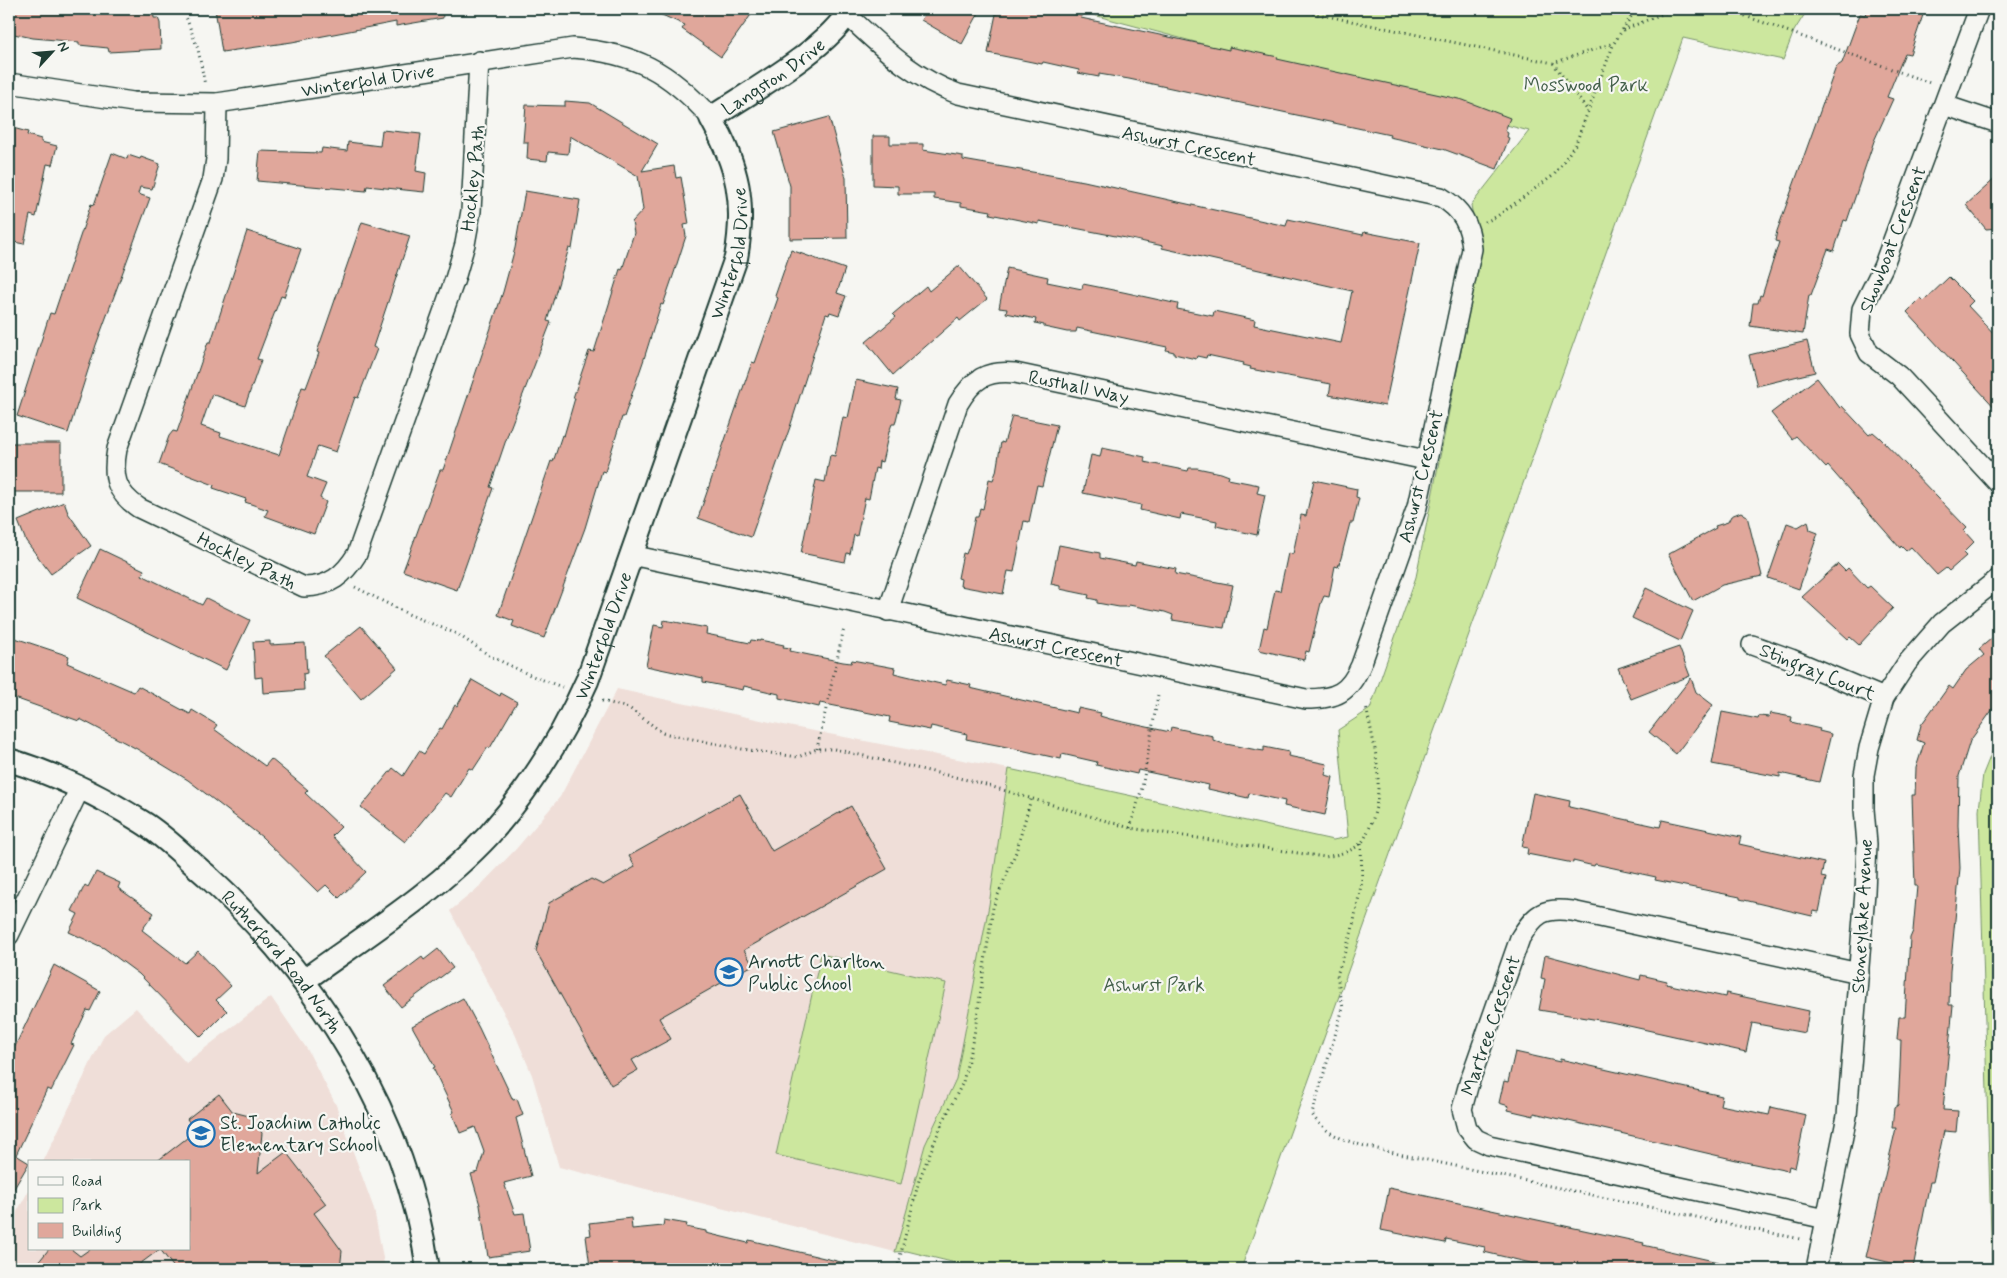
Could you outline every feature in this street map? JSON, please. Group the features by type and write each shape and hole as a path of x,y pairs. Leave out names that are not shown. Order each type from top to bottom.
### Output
{"street":[{"name":"Showboat Crescent","path":"1979,9 1882,267 1862,310 1860,334 1869,353 1899,376 1998,483"},
{"name":"Langston Drive","path":"711,118 796,61 829,35 848,12"},
{"name":"Ashurst Crescent","path":"631,555 1306,699 1336,696 1346,690 1355,680 1361,665 1417,507 1472,249 1471,232 1466,219 1456,206 1441,197 958,94 934,85 911,72 848,12"},
{"name":"Winterfold Drive","path":"9,83 133,102 211,95 573,48 619,54 654,69 674,82 711,118 726,146 738,184 741,218 737,250 581,694 550,754 522,794 488,836 460,863 303,981"},
{"name":"Hockley Path","path":"211,95 216,159 212,179 117,449 114,469 118,487 129,501 139,508 304,587 315,587 339,578 357,554 455,279 471,211 477,146 479,61"},
{"path":"1944,105 1998,124"},
{"name":"Rusthall Way","path":"888,611 958,404 967,388 981,377 999,371 1426,460"},
{"name":"Stoneylake Avenue","path":"1816,1269 1847,1116 1867,844 1864,775 1869,748 1884,698 1925,641 1942,623 1998,580"},
{"name":"Stingray Court","path":"1752,645 1884,698"},
{"name":"Rutherford Road North","path":"9,760 80,788 143,822 195,866 266,933 303,981 341,1036 383,1118 416,1206 428,1269"},
{"path":"9,935 80,788"},
{"name":"Martree Crescent","path":"1826,1219 1488,1145 1476,1139 1467,1128 1462,1109 1469,1083 1520,938 1530,922 1541,912 1554,908 1572,911 1859,973"}],"path":[{"path":"182,9 198,49 211,95"},
{"path":"1293,9 1553,63 1614,43"},
{"path":"1484,222 1496,217 1554,175 1576,143 1614,43 1636,9"},
{"path":"1622,30 1674,9"},
{"path":"1726,9 1931,83"},
{"path":"1553,63 1588,111"},
{"path":"354,587 408,614 458,634 492,657 530,675 566,688"},
{"path":"818,749 844,628"},
{"path":"1130,828 1142,788 1158,695"},
{"path":"597,699 629,708 663,733 742,749 798,757 818,749 834,749 976,782 1130,828 1325,858 1345,852 1361,844 1373,820 1379,795 1376,753 1366,707"},
{"path":"898,1269 919,1180 941,1126 963,1082 975,1030 993,907 1016,852 1030,799"}],"shaded area":[{"name":"Arnott Charlton Public School","path":"617,689 793,727 1009,769 989,905 956,1079 925,1145 895,1252 559,1167 532,1075 515,1034 450,911 478,888 516,849 560,797"},
{"name":"St. Joachim Catholic Elementary School","path":"271,997 307,1049 336,1105 374,1209 385,1269 9,1269 9,1226 28,1192 28,1250 190,1250 190,1160 44,1160 104,1035 136,1008 186,1063"}],"green space":[{"name":"Ashurst Park","path":"1071,9 1808,9 1794,31 1783,60 1683,38 1241,1269 980,1269 907,1251 895,1252 925,1145 956,1079 989,905 1009,769 1333,840 1348,837 1338,730 1370,709 1416,577 1480,256 1471,205 1529,131"},
{"path":"1998,737 1998,1269 1992,1269 1979,810 1983,774"},
{"path":"821,954 946,983 901,1184 776,1155"}],"building":[{"path":"9,9 153,9 154,18 158,18 160,23 161,49 109,52 108,48 79,45 79,42 33,38 9,33"},
{"path":"215,9 442,9 443,18 396,26 396,22 292,42 222,52"},
{"path":"648,9 755,9 721,57 682,29 685,25"},
{"path":"928,9 981,9 962,44 921,20"},
{"path":"997,9 1035,9 1058,14 1058,10 1082,16 1081,18 1229,50 1229,47 1278,57 1277,59 1463,100 1510,118 1505,131 1508,133 1507,137 1509,138 1497,169 1443,149 1389,137 1390,135 1129,79 1099,74 1099,77 1078,73 1079,70 1043,62 1042,64 988,53"},
{"path":"1867,9 1925,9 1910,54 1905,53 1887,97 1893,99 1874,141 1847,221 1844,220 1834,251 1828,249 1811,295 1809,295 1803,334 1750,326 1753,303 1758,303 1760,295 1762,296 1779,242 1775,241 1777,231 1836,67 1842,63 1860,14 1865,15"},
{"path":"565,101 590,103 658,144 642,171 674,166 676,178 681,177 689,224 684,225 686,236 674,273 663,305 661,304 605,472 602,471 585,528 544,638 512,626 514,621 498,615 551,461 553,462 562,435 564,436 575,398 573,398 589,351 594,352 620,269 622,270 634,233 632,222 643,210 638,176 570,136 568,154 548,152 547,161 527,159 528,142 523,142 526,105 565,106"},
{"path":"829,117 846,178 847,238 790,239 790,186 774,132"},
{"path":"9,127 28,132 27,135 41,139 41,142 57,146 52,165 47,164 36,217 30,215 24,244 9,241"},
{"path":"382,130 421,134 416,171 426,173 424,192 367,186 366,191 257,181 260,151 321,153 322,148 347,151 348,142 380,146"},
{"path":"873,136 890,136 890,144 923,144 923,150 963,156 963,160 1084,181 1286,226 1288,219 1363,235 1364,232 1420,243 1385,406 1329,395 1331,384 1250,369 1251,367 1243,365 1244,363 1207,355 1206,358 1197,356 1196,359 1174,354 1174,352 1166,350 1167,347 1077,328 1076,332 1067,332 1044,327 1044,325 1035,323 1036,319 1006,313 1007,309 999,308 1007,268 1048,277 1047,282 1082,289 1083,284 1123,292 1178,304 1177,309 1213,316 1214,311 1255,320 1254,325 1341,343 1352,291 1162,248 1163,246 1131,239 1039,221 1039,224 990,214 991,211 961,206 961,203 934,199 934,194 898,194 898,186 873,185"},
{"path":"112,153 127,159 128,155 140,159 141,157 160,164 152,189 140,187 138,194 150,198 96,345 68,433 17,416 50,313 54,314 91,204 94,205"},
{"path":"1998,176 1998,228 1986,229 1966,205"},
{"path":"525,191 580,200 572,249 569,248 547,321 551,322 509,431 490,487 493,488 457,590 403,571 440,470 443,470 503,292 515,248"},
{"path":"362,222 410,236 373,347 377,349 358,398 355,397 336,452 318,446 307,477 326,484 320,498 326,502 314,534 265,516 268,510 245,502 246,499 213,488 214,485 159,464 169,436 173,431 177,432 208,342 211,342 247,231 301,249 284,297 281,296 257,359 261,360 245,406 212,394 201,426 221,433 220,436 279,455 302,387 306,388 319,353 317,352"},
{"path":"791,250 845,269 837,293 846,296 839,315 830,312 829,315 826,314 790,427 751,537 698,518 752,362 755,363 778,298 775,296"},
{"path":"959,266 987,299 960,321 958,318 893,375 866,342 896,317 893,314 926,286 929,291"},
{"path":"1949,277 1973,301 1968,306 1998,338 1998,411 1907,312 1921,298 1924,301"},
{"path":"1807,341 1815,372 1757,386 1749,355"},
{"path":"1817,378 1840,408 1842,406 1869,435 1873,432 1880,438 1967,528 1964,531 1974,542 1963,553 1966,556 1949,571 1946,568 1937,575 1911,547 1906,551 1901,546 1900,548 1828,466 1826,468 1796,436 1792,439 1771,413"},
{"path":"856,380 898,389 896,399 901,400 895,424 892,424 889,432 882,462 879,461 878,469 875,468 869,499 865,498 857,536 854,535 850,554 847,553 845,562 801,553 816,480 825,482 830,455 835,456 843,417 848,418"},
{"path":"1012,416 1057,425 1042,486 1037,485 1029,522 1024,521 1014,572 1008,571 1003,594 960,586 961,579 958,578 963,553 966,554 969,546 975,517 978,517 980,508 983,509 989,479 993,480 996,472 1001,442 1004,443"},
{"path":"9,443 61,443 61,492 9,492"},
{"path":"1102,448 1145,457 1144,462 1188,471 1189,468 1197,468 1221,473 1229,476 1228,479 1259,485 1257,493 1265,495 1257,535 1216,526 1217,521 1181,514 1180,519 1140,510 1141,505 1083,493 1091,455 1100,457"},
{"path":"1314,480 1357,489 1356,497 1359,498 1353,523 1350,523 1338,567 1335,566 1329,597 1324,596 1321,603 1309,652 1306,651 1304,660 1259,650 1264,627 1267,628 1275,590 1280,591 1288,553 1293,554 1301,515 1306,516"},
{"path":"64,502 68,513 91,546 51,574 26,541 18,521"},
{"path":"1741,512 1747,516 1762,576 1722,585 1693,601 1668,554 1716,528 1715,526 1728,522 1731,516"},
{"path":"1808,521 1810,530 1818,533 1799,589 1768,578 1787,523 1798,527"},
{"path":"1059,545 1100,553 1100,558 1135,565 1136,561 1176,569 1175,574 1233,585 1224,628 1172,620 1173,615 1165,612 1129,605 1128,607 1119,607 1097,603 1097,600 1088,598 1089,595 1060,589 1060,586 1051,584"},
{"path":"100,549 144,570 142,575 202,605 206,598 250,620 226,670 77,598"},
{"path":"1838,564 1845,571 1848,568 1867,588 1870,586 1893,608 1859,645 1850,637 1848,639 1802,597"},
{"path":"1646,588 1693,611 1680,641 1632,618"},
{"path":"664,620 707,628 706,634 750,643 751,640 760,640 784,645 783,647 791,648 790,651 843,662 851,663 852,660 895,668 894,673 902,675 945,685 947,680 971,685 970,688 1077,713 1078,708 1101,713 1100,716 1110,719 1170,732 1171,727 1213,736 1213,740 1221,743 1264,751 1264,747 1289,752 1288,756 1327,764 1325,775 1333,777 1325,815 1284,806 1285,801 1249,793 1248,798 1208,789 1209,785 1138,770 1137,774 1096,765 1097,762 1062,754 1061,759 966,739 967,734 931,726 930,730 889,722 890,717 820,703 819,707 779,698 779,694 744,686 743,690 703,682 703,678 646,666 654,625 663,627"},
{"path":"361,626 397,668 361,699 324,656"},
{"path":"1998,633 1998,702 1970,741 1959,776 1958,825 1960,868 1950,971 1949,1005 1953,1005 1943,1110 1958,1111 1956,1132 1944,1131 1933,1182 1930,1182 1913,1268 1866,1257 1896,1128 1892,1128 1894,1108 1898,1105 1901,1040 1897,1040 1899,1017 1905,1017 1910,938 1913,931 1917,886 1915,886 1912,795 1915,795 1916,768 1924,743 1917,740 1921,725 1949,686 1953,689 1966,670 1984,655 1979,649"},
{"path":"9,636 69,656 67,663 134,692 138,686 190,714 192,710 217,725 214,729 265,766 271,759 308,790 305,793 341,827 332,836 366,872 339,898 326,885 318,892 262,837 188,780 137,749 80,719 79,721 9,696"},
{"path":"270,641 270,645 305,643 307,673 303,674 304,690 263,693 262,677 255,678 253,642"},
{"path":"1679,647 1690,676 1631,699 1618,668"},
{"path":"1691,678 1696,692 1713,705 1676,754 1649,732"},
{"path":"472,680 500,696 501,693 517,702 490,748 488,747 473,770 469,768 451,797 445,793 405,842 361,807 393,768 403,776 419,751 424,754 440,728 442,729 455,705 457,706"},
{"path":"1722,712 1758,719 1759,716 1769,717 1770,713 1792,717 1791,722 1820,729 1819,731 1831,734 1819,782 1780,773 1780,777 1712,764"},
{"path":"1533,793 1570,801 1569,807 1660,827 1662,820 1741,837 1739,844 1824,863 1821,877 1826,878 1819,912 1813,911 1812,916 1740,899 1740,897 1655,880 1656,877 1595,864 1594,866 1573,861 1573,863 1527,854 1528,848 1522,847"},
{"path":"740,794 772,851 851,806 887,869 744,950 753,965 659,1018 671,1039 632,1060 638,1070 611,1085 536,951 549,903 591,879 603,885 635,867 629,856"},
{"path":"96,872 120,883 118,888 154,913 142,930 185,963 198,951 231,986 216,1000 227,1011 201,1037 139,974 104,948 69,932 78,914 72,911 85,885 88,887"},
{"path":"438,949 453,968 401,1007 384,986 422,957 424,960"},
{"path":"1545,955 1640,980 1641,975 1667,981 1666,984 1725,997 1726,993 1809,1011 1805,1033 1752,1023 1746,1052 1611,1022 1539,1010 1545,979 1541,978"},
{"path":"54,965 100,991 90,1011 87,1010 71,1044 74,1045 51,1091 47,1089 16,1155 28,1162 28,1165 9,1197 9,1059"},
{"path":"463,998 513,1100 517,1099 523,1115 516,1118 531,1176 504,1183 515,1214 524,1213 530,1251 488,1257 480,1205 471,1174 478,1172 484,1152 475,1127 460,1133 452,1113 454,1112 433,1068 435,1067 412,1026"},
{"path":"1515,1052 1560,1062 1560,1059 1722,1096 1720,1105 1769,1115 1771,1107 1806,1115 1795,1168 1789,1166 1788,1171 1534,1113 1534,1116 1508,1110 1509,1106 1499,1103 1504,1081 1508,1082"},
{"path":"219,1094 233,1112 249,1116 262,1133 258,1173 286,1152 326,1204 314,1213 342,1251 340,1269 175,1269 161,1250 190,1250 190,1160 159,1160 196,1131 187,1119"},
{"path":"1389,1188 1644,1243 1643,1245 1718,1262 1717,1269 1556,1269 1484,1252 1485,1247 1446,1239 1445,1243 1381,1230"},
{"path":"631,1218 632,1229 663,1226 664,1220 687,1224 686,1227 706,1231 706,1233 748,1243 749,1240 845,1263 844,1269 665,1269 666,1264 614,1269 590,1267 586,1236 591,1235 589,1223"},
{"path":"48,1250 72,1250 80,1256 89,1250 159,1250 133,1269 33,1269"}],"place":[{"name":"Arnott Charlton Public School","path":"729,972"},
{"name":"St. Joachim Catholic Elementary School","path":"201,1133"}],"park label":[{"name":"Mosswood Park","path":"1586,84"}]}
